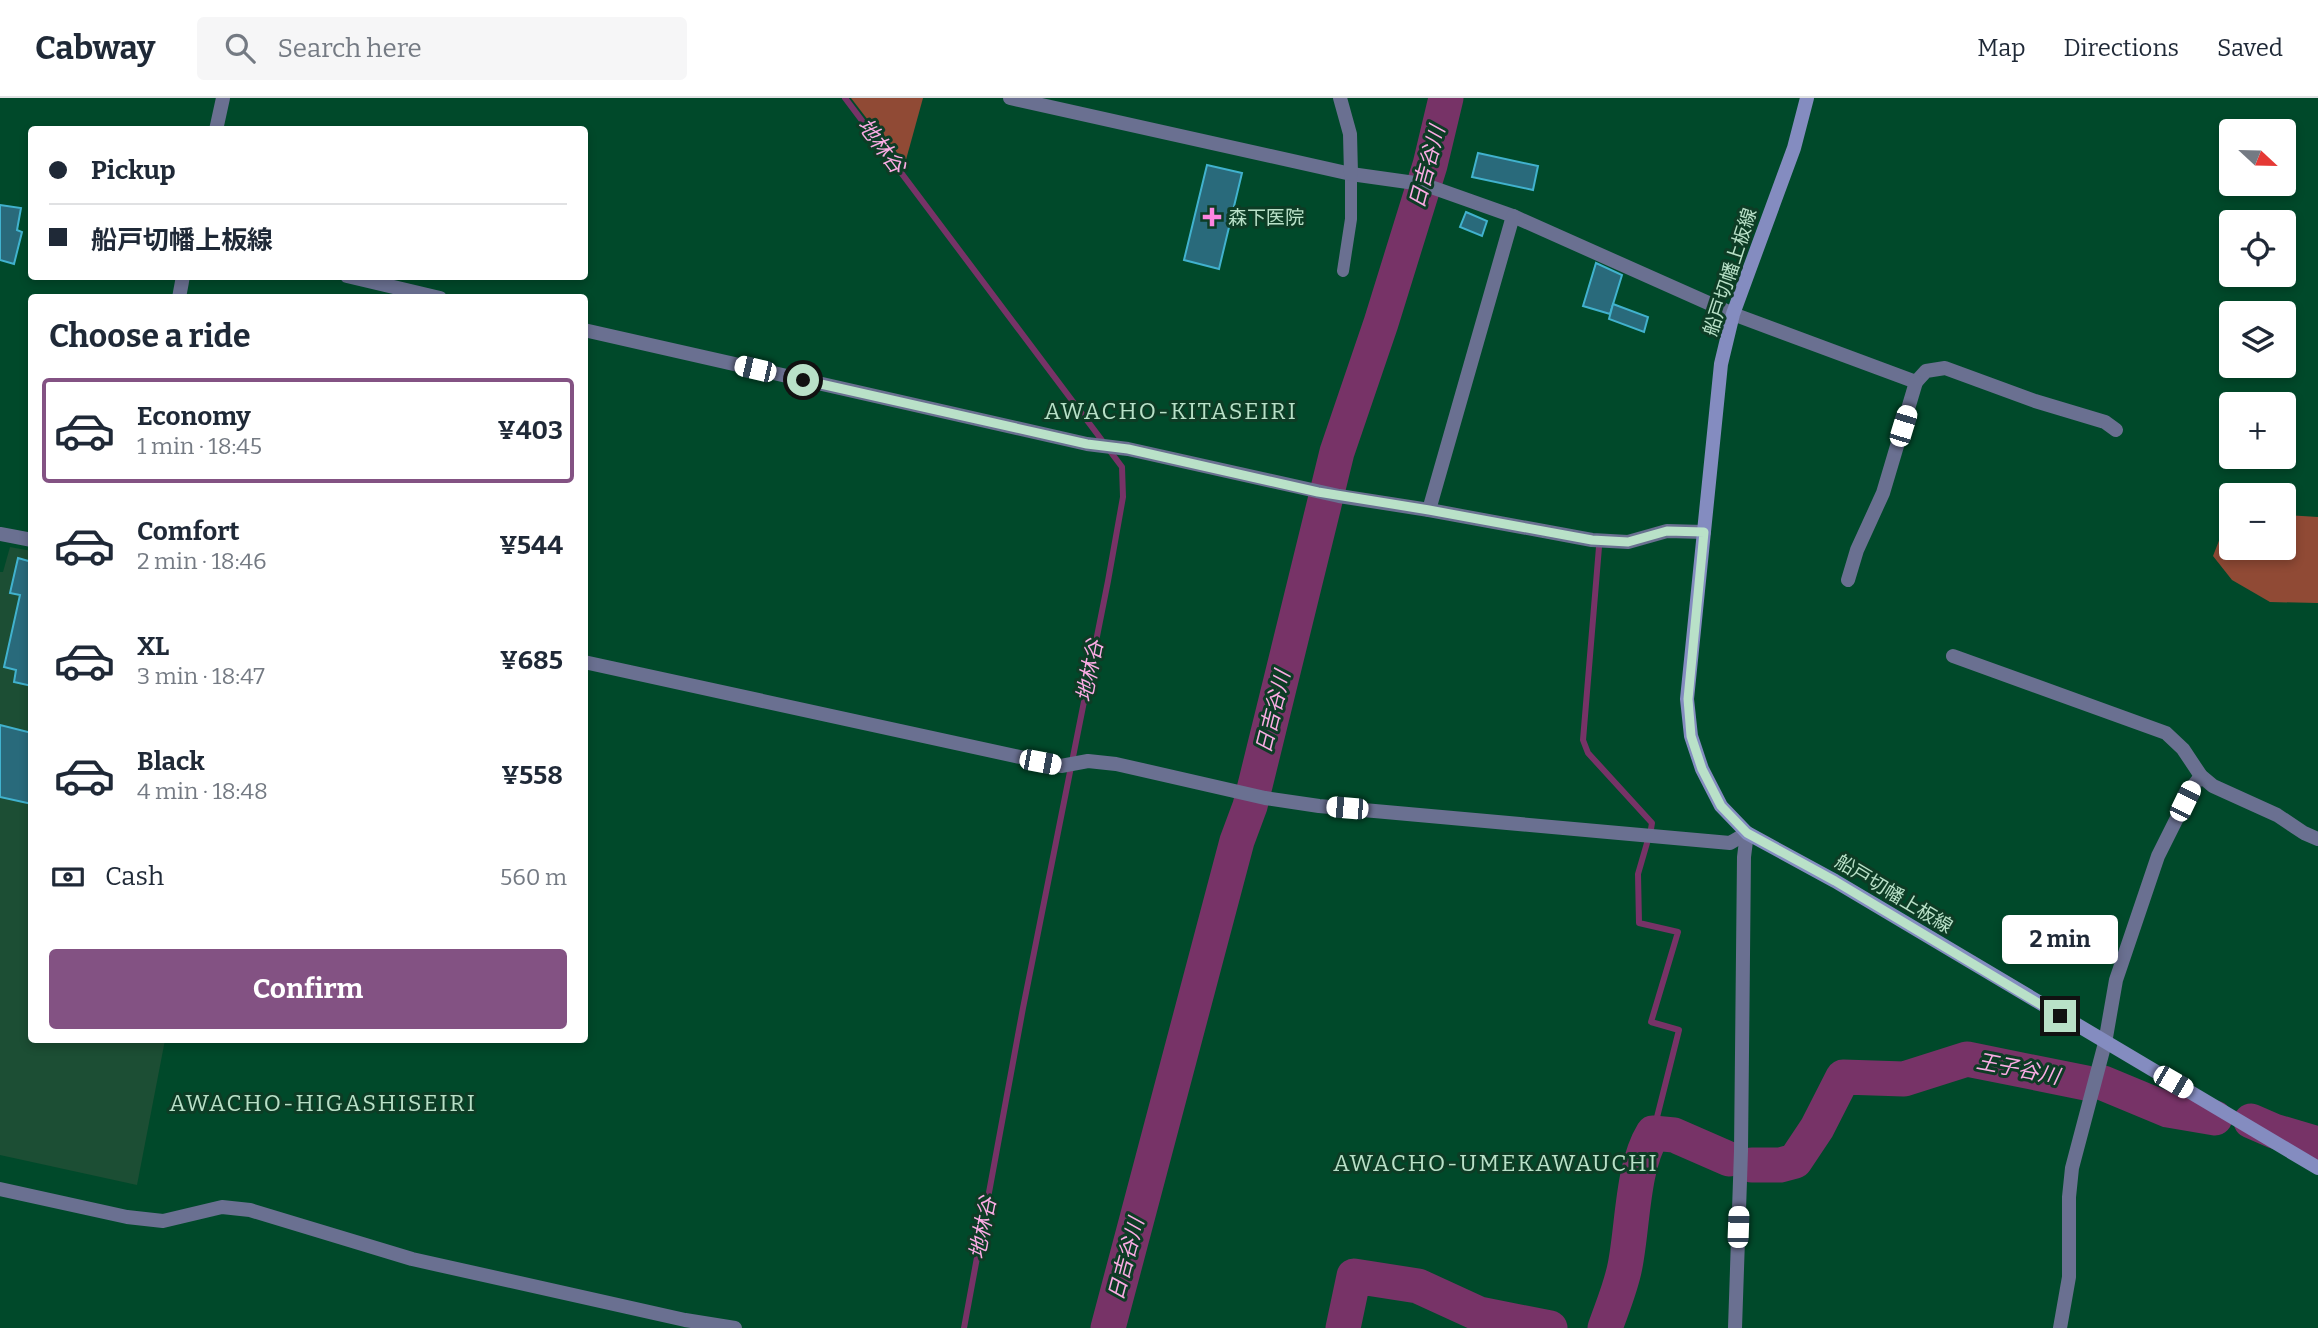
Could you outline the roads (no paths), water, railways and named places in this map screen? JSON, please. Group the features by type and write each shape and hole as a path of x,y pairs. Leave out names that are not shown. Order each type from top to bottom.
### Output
{"main road":[{"name":"船戸切幡上板線","path":"1807,98 1794,148 1732,314 1721,364 1688,699 1691,736 1702,769 1721,806 1747,833 1835,881 2318,1168"}],"street":[{"path":"217,126 223,98"},
{"path":"1010,98 1351,174 1434,188 1513,216 1732,314 1916,383"},
{"path":"1340,98 1350,134 1351,174"},
{"path":"1429,510 1513,216"},
{"path":"364,280 423,294"},
{"path":"588,331 1339,496 1592,540 1628,542 1667,531 1704,532"},
{"path":"1848,580 1857,550 1883,493 1916,383 1926,371 1945,368 2035,401 2105,422 2116,430"},
{"path":"0,534 28,540"},
{"path":"1953,656 2166,733 2183,749 2201,776 2213,786 2277,815 2318,839"},
{"path":"588,663 1019,758 1061,766 1088,761 1116,764 1265,799 1730,843 1747,833"},
{"path":"2060,1328 2069,1277 2071,1168 2105,1043 2116,980 2158,856 2193,786 2201,776"},
{"path":"1735,1328 1741,1151 1744,857 1747,833"},
{"path":"0,1189 127,1217 163,1221 222,1207 250,1210 412,1259 685,1320 735,1328"}],"lane":[{"path":"1343,271 1351,219 1351,174"}],"waterway":[{"name":"地林谷","path":"845,98 1122,467 1123,497 1108,581 1023,1008 964,1328"},
{"name":"日吉谷川","path":"1108,1328 1237,841 1250,806 1337,452 1430,165 1446,98"},
{"name":"日吉谷川","path":"1324,501 1333,503"},
{"path":"1599,547 1583,740 1588,753 1652,823 1651,829"},
{"path":"1647,843 1638,874 1639,923 1678,932 1651,1022 1679,1030 1653,1133"},
{"name":"王子谷川","path":"1752,1165 1780,1165 1795,1161 1817,1128 1843,1077 1904,1079 1967,1059 2086,1083"},
{"name":"王子谷川","path":"2103,1083 2168,1110 2215,1118"},
{"name":"王子谷川","path":"2251,1121 2318,1144"},
{"name":"王子谷川","path":"1605,1328 1623,1274 1641,1162 1653,1133 1674,1135 1729,1159"},
{"name":"王子谷川","path":"1343,1328 1354,1276 1418,1286 1479,1314 1550,1328"}],"place":[{"name":"森下医院","path":"1212,217"}],"district":[{"name":"AWACHO-KITASEIRI","path":"1171,411"},
{"name":"AWACHO-HIGASHISEIRI","path":"323,1103"},
{"name":"AWACHO-UMEKAWAUCHI","path":"1496,1163"}]}
